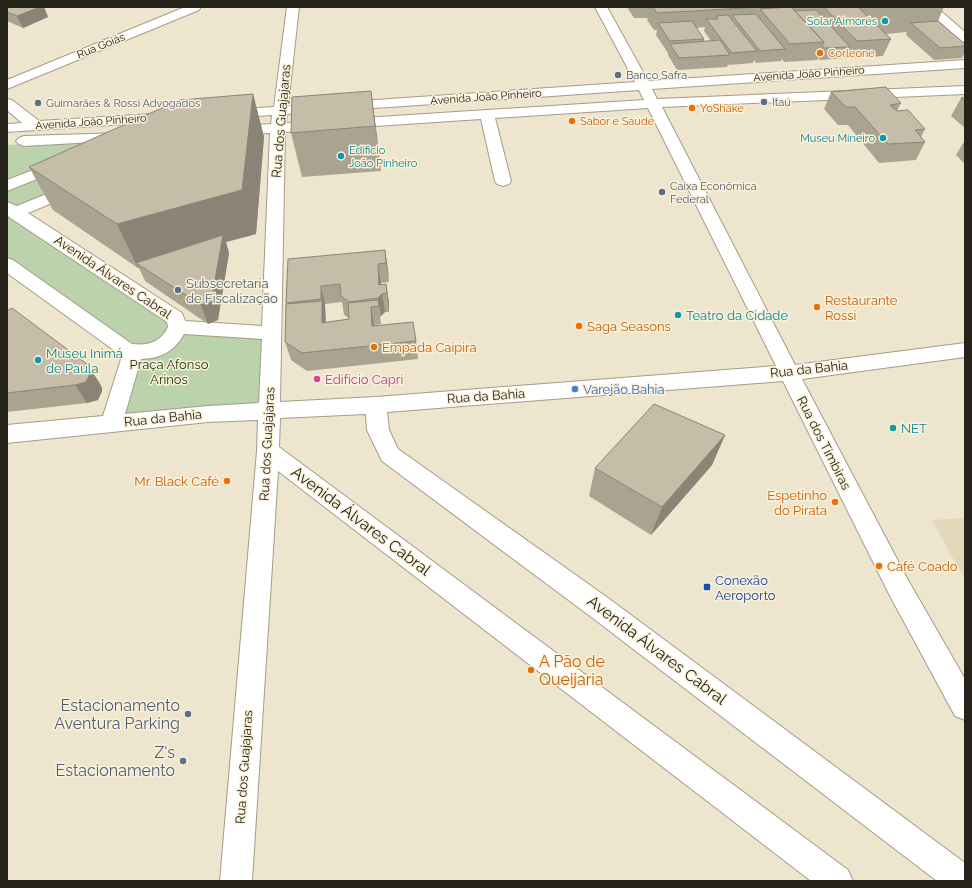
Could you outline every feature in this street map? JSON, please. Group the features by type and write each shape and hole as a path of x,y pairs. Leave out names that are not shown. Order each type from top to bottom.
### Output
{"street":[{"name":"Rua Goiás","path":"7,85 195,7"},
{"name":"Rua dos Guajajaras","path":"236,881 268,451 279,120 293,7"},
{"name":"Rua dos Timbiras","path":"601,7 644,86 788,373 899,589 965,706"},
{"path":"929,7 965,38"},
{"name":"Avenida João Pinheiro","path":"219,131 279,120 644,86 965,64"},
{"name":"Avenida João Pinheiro","path":"217,114 279,120 487,115 652,104 965,90"},
{"path":"7,103 34,126"},
{"path":"487,115 504,181"},
{"name":"Avenida João Pinheiro","path":"7,128 185,116"},
{"name":"Avenida João Pinheiro","path":"7,142 136,136 88,154"},
{"path":"7,186 73,160"},
{"path":"11,210 87,183"},
{"name":"Avenida Álvares Cabral","path":"7,264 127,350 140,353 155,350 168,343 175,336 178,327 175,318 11,210"},
{"path":"178,327 272,333"},
{"name":"Rua da Bahia","path":"7,434 208,414 376,405 788,373 965,350"},
{"path":"112,423 133,351"},
{"name":"Avenida Álvares Cabral","path":"376,405 378,430 390,455 599,606 963,881"},
{"name":"Avenida Álvares Cabral","path":"268,451 837,881"}],"shaded area":[{"path":"965,518 965,580 932,520"}],"green space":[{"name":"Praça Afonso Arinos","path":"219,131 21,216 180,326 271,331 269,410 98,425 127,350 7,264 7,145"}],"building":[{"path":"7,7 40,7 17,16 7,12"},
{"path":"653,7 762,7 657,13"},
{"path":"791,7 824,42 790,44 760,9"},
{"path":"824,7 858,7 891,39 857,41"},
{"path":"816,10 850,47 824,48 822,46 824,42 795,11"},
{"path":"756,14 785,49 760,51 732,15"},
{"path":"728,15 757,51 732,53 706,19 718,19 716,16"},
{"path":"692,21 704,39 670,41 658,23"},
{"path":"938,21 965,44 965,46 940,48 911,23"},
{"path":"720,40 730,55 679,58 670,44"},
{"path":"886,87 901,103 890,105 897,111 908,110 925,129 915,130 925,142 888,144 855,107 846,107 831,92"},
{"path":"371,91 375,126 291,133 292,97"},
{"path":"253,94 242,190 117,224 29,167 180,100"},
{"path":"223,235 211,302 201,305 136,263"},
{"path":"385,250 386,263 378,264 379,285 386,284 387,293 382,294 378,298 349,302 341,296 340,284 321,286 321,299 286,303 288,259"},
{"path":"378,300 379,306 371,307 372,326 413,322 416,341 302,353 285,342 286,304 322,301 322,323 349,319 348,303"},
{"name":"Museu Inimá de Paula","path":"12,308 87,364 90,374 86,382 75,385 7,393 7,311"},
{"path":"654,404 725,435 662,507 595,468"}],"place":[{"name":"Solar Aimorés","path":"885,21"},
{"name":"Corleone","path":"820,53"},
{"name":"Banco Safra","path":"618,75"},
{"name":"Itaú","path":"764,102"},
{"name":"Guimarães & Rossi Advogados","path":"38,103"},
{"name":"YoShake","path":"692,108"},
{"name":"Sabor e Saúde","path":"572,121"},
{"name":"Museu Mineiro","path":"883,138"},
{"name":"Edificio João Pinheiro","path":"341,156"},
{"name":"Caixa Econômica Federal","path":"662,192"},
{"name":"Subsecretaria de Fiscalização","path":"178,290"},
{"name":"Restaurante Rossi","path":"817,307"},
{"name":"Teatro da Cidade","path":"678,315"},
{"name":"Saga Seasons","path":"579,326"},
{"name":"Empada Caipira","path":"374,347"},
{"name":"Museu Inimá de Paula","path":"38,360"},
{"name":"Edifício Capri","path":"317,379"},
{"name":"Varejão Bahia","path":"575,389"},
{"name":"NET","path":"893,428"},
{"name":"Mr. Black Café","path":"227,481"},
{"name":"Espetinho do Pirata","path":"835,502"},
{"name":"Café Coado","path":"879,566"},
{"name":"Conexão Aeroporto","path":"707,587"},
{"name":"A Pão de Queijaria","path":"531,670"},
{"name":"Estacionamento Aventura Parking","path":"188,714"},
{"name":"Z's Estacionamento","path":"183,761"}]}
